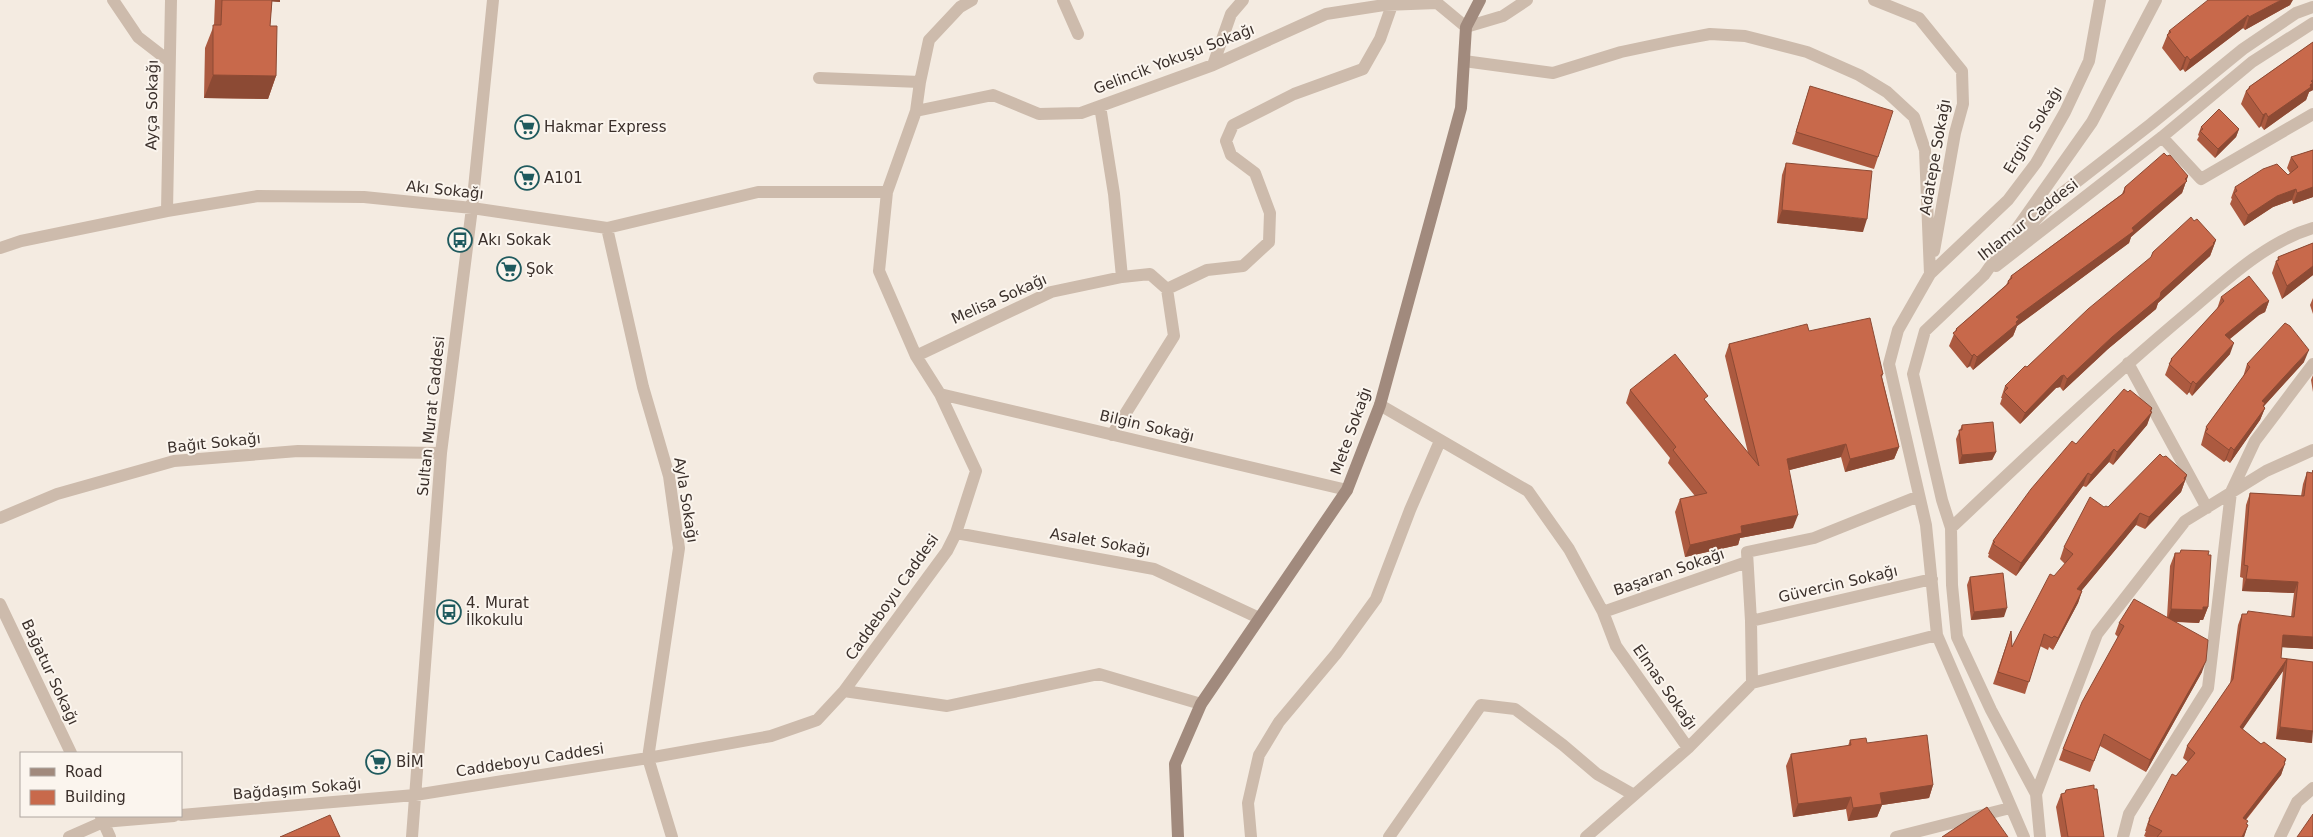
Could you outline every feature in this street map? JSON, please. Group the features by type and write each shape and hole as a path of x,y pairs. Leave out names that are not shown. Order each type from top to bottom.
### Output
{"main road":[{"name":"Mete Sokağı","path":"1178,837 1176,764 1202,704 1347,490 1380,405 1461,108 1466,27 1480,0"}],"street":[{"path":"113,0 138,37 170,60"},
{"name":"Ayça Sokağı","path":"167,211 170,0"},
{"name":"Sultan Murat Caddesi","path":"412,837 441,453 472,208 493,0"},
{"name":"Caddeboyu Caddesi","path":"415,795 648,758 771,736 816,720 844,691 947,551 956,533 976,471 940,394 916,356 879,271 887,192 916,111 929,40 960,7 972,0"},
{"path":"1063,0 1078,34"},
{"path":"1213,65 1231,14 1243,0"},
{"path":"1466,27 1503,16 1527,0"},
{"name":"Adatepe Sokağı","path":"1874,0 1919,18 1962,71 1963,104 1955,133 1930,274"},
{"name":"Ergün Sokağı","path":"1930,274 2008,200 2036,163 2065,112 2089,61 2100,0"},
{"path":"2040,837 2036,794 1991,710 1957,637 1952,585 1951,528 1942,500 1913,374 1924,331 1984,275 2092,122 2156,0"},
{"name":"Gelincik Yokuşu Sokağı","path":"916,111 993,95 1038,114 1081,114 1213,65 1326,14 1392,5 1438,2 1466,27"},
{"path":"1112,435 1174,336 1167,289 1207,270 1242,266 1269,242 1270,213 1255,173 1231,155 1226,141 1233,126 1294,94 1363,69 1380,39 1392,5"},
{"name":"Ihlamur Caddesi","path":"1984,275 2056,198 2152,124 2243,49 2296,13 2313,7"},
{"name":"Ihlamur Caddesi","path":"1984,275 2162,137 2252,62 2313,23"},
{"path":"1464,61 1553,73 1621,52 1710,34 1745,36 1807,52 1859,74 1887,92 1914,117 1925,150 1930,274 1898,330 1889,364 1926,525 1937,635 2024,837"},
{"path":"819,78 920,82"},
{"path":"1100,106 1114,194 1122,276"},
{"path":"2162,137 2201,179 2313,114"},
{"name":"Akı Sokağı","path":"0,248 21,241 167,211 258,196 364,197 472,208 608,228 758,192 887,192"},
{"name":"Ayla Sokağı","path":"608,228 643,387 669,476 679,548 648,758 672,837"},
{"path":"1951,528 2128,363 2234,274 2292,234 2313,228"},
{"name":"Melisa Sokağı","path":"916,356 1051,292 1122,276 1150,274 1167,289"},
{"path":"2128,363 2207,508"},
{"path":"2123,837 2130,814 2208,688 2231,492 2255,441 2313,364"},
{"name":"Bilgin Sokağı","path":"940,394 1347,490"},
{"name":"Elmas Sokağı","path":"1380,405 1528,491 1569,549 1603,612 1616,646 1688,748"},
{"path":"1250,837 1248,803 1260,756 1279,722 1336,654 1376,599 1410,510 1440,441"},
{"path":"2036,794 2097,634 2185,521 2266,471 2313,450"},
{"name":"Bağıt Sokağı","path":"0,518 57,494 174,461 298,451 441,453"},
{"name":"Başaran Sokağı","path":"1603,612 1747,557 1814,538 1919,496"},
{"name":"Asalet Sokağı","path":"956,533 1154,569 1259,618"},
{"path":"1747,557 1752,684"},
{"name":"Güvercin Sokağı","path":"1751,621 1932,580"},
{"name":"Bağatur Sokağı","path":"0,604 71,752"},
{"path":"1586,837 1688,748 1752,684 1937,635"},
{"path":"844,691 947,706 1099,674 1202,704"},
{"path":"1389,837 1481,705 1515,709 1564,745 1597,774 1634,794"},
{"path":"2280,837 2297,802 2313,788"},
{"name":"Bağdaşım Sokağı","path":"182,815 415,795"},
{"path":"1896,837 2010,808"},
{"path":"70,837 102,819 150,817"},
{"path":"102,819 110,837"}],"building":[{"path":"222,0 272,0 270,26 277,26 276,76 213,75 213,25 221,25"},
{"path":"2208,0 2281,0 2249,17 2248,15 2190,60 2187,56 2185,58 2167,35 2171,32 2169,31"},
{"path":"2313,42 2313,80 2311,81 2313,83 2310,85 2311,87 2268,117 2266,113 2263,115 2246,91"},
{"path":"1810,86 1893,111 1878,157 1796,132"},
{"path":"2219,109 2239,129 2218,149 2200,131 2203,129 2201,127"},
{"path":"2313,150 2313,187 2297,193 2296,189 2277,196 2248,215 2234,193 2237,191 2235,187 2263,169 2277,164 2288,175 2298,167 2291,157"},
{"path":"2164,153 2167,156 2170,155 2188,176 2185,179 2187,181 2132,228 2134,231 2016,317 2019,319 2016,322 2017,324 1977,357 1974,354 1972,356 1953,333 1956,329 2009,283 2008,281 2012,278 2011,276 2124,193 2125,187"},
{"path":"1786,163 1872,171 1867,219 1782,210"},
{"path":"2191,217 2194,221 2197,219 2216,240 2214,244 2161,292 2160,297 2112,337 2067,379 2064,375 2061,376 2025,413 2004,392 2008,388 2005,386 2088,309 2151,257 2153,252"},
{"path":"2313,243 2313,266 2287,286 2276,261 2279,260 2278,257"},
{"path":"2249,276 2269,301 2225,335 2234,343 2196,384 2193,381 2191,384 2169,364 2171,359 2224,301 2221,297"},
{"path":"1870,318 1883,374 1881,375 1899,447 1850,459 1846,444 1787,459 1798,515 1741,526 1742,533 1690,545 1680,499 1707,493 1673,450 1676,447 1630,390 1675,354 1708,396 1704,399 1759,466 1729,344 1807,324 1809,331"},
{"path":"2285,323 2290,326 2309,350 2262,401 2265,403 2263,406 2265,408 2234,450 2231,447 2229,450 2205,432 2208,429 2206,427 2250,367 2247,364"},
{"path":"2124,389 2128,392 2130,390 2152,408 2150,411 2152,412 2117,452 2114,449 2091,475 2088,473 2021,563 1993,544 1995,542 1993,541 2031,489 2072,441 2076,444"},
{"path":"1993,422 1996,452 1962,455 1959,430 1962,430 1962,425"},
{"path":"2160,454 2163,457 2166,456 2187,475 2184,478 2185,480 2149,517 2140,513 2077,589 2082,591 2058,638 2054,636 2052,638 2044,634 2029,682 1998,672 2011,631 2012,647 2050,574 2054,576 2073,554 2064,547 2090,497 2104,507 2108,507"},
{"path":"2313,470 2313,637 2283,635 2281,658 2313,662 2313,731 2280,727 2287,659 2240,727 2261,744 2264,742 2286,759 2285,764 2243,818 2248,821 2246,824 2248,825 2242,837 2157,837 2162,831 2148,824 2149,819 2172,774 2176,776 2195,753 2187,746 2233,679 2242,614 2247,614 2248,611 2294,617 2298,582 2246,579 2248,566 2244,565 2250,493 2304,496 2307,472 2312,473"},
{"path":"2181,550 2209,551 2208,555 2211,555 2208,607 2203,607 2203,610 2171,609 2175,553 2180,553"},
{"path":"2003,573 2007,608 1974,612 1970,577"},
{"path":"2134,599 2208,640 2206,661 2150,760 2104,734 2094,761 2063,749 2082,702 2124,626 2119,623"},
{"path":"1927,735 1933,785 1880,793 1882,804 1853,808 1851,797 1798,804 1791,754 1851,745 1850,740 1866,738 1867,743"},
{"path":"2094,785 2094,789 2097,789 2104,837 2068,837 2061,794 2065,793 2066,790"},
{"path":"1987,807 2008,837 1942,837"},
{"path":"2313,814 2313,837 2297,837"},
{"path":"330,815 340,837 280,837"}],"place":[{"name":"Hakmar Express","path":"527,127"},
{"name":"A101","path":"527,178"},
{"name":"Akı Sokak","path":"460,240"},
{"name":"Şok","path":"509,269"},
{"name":"4. Murat İlkokulu","path":"449,612"},
{"name":"BİM","path":"378,762"}]}
